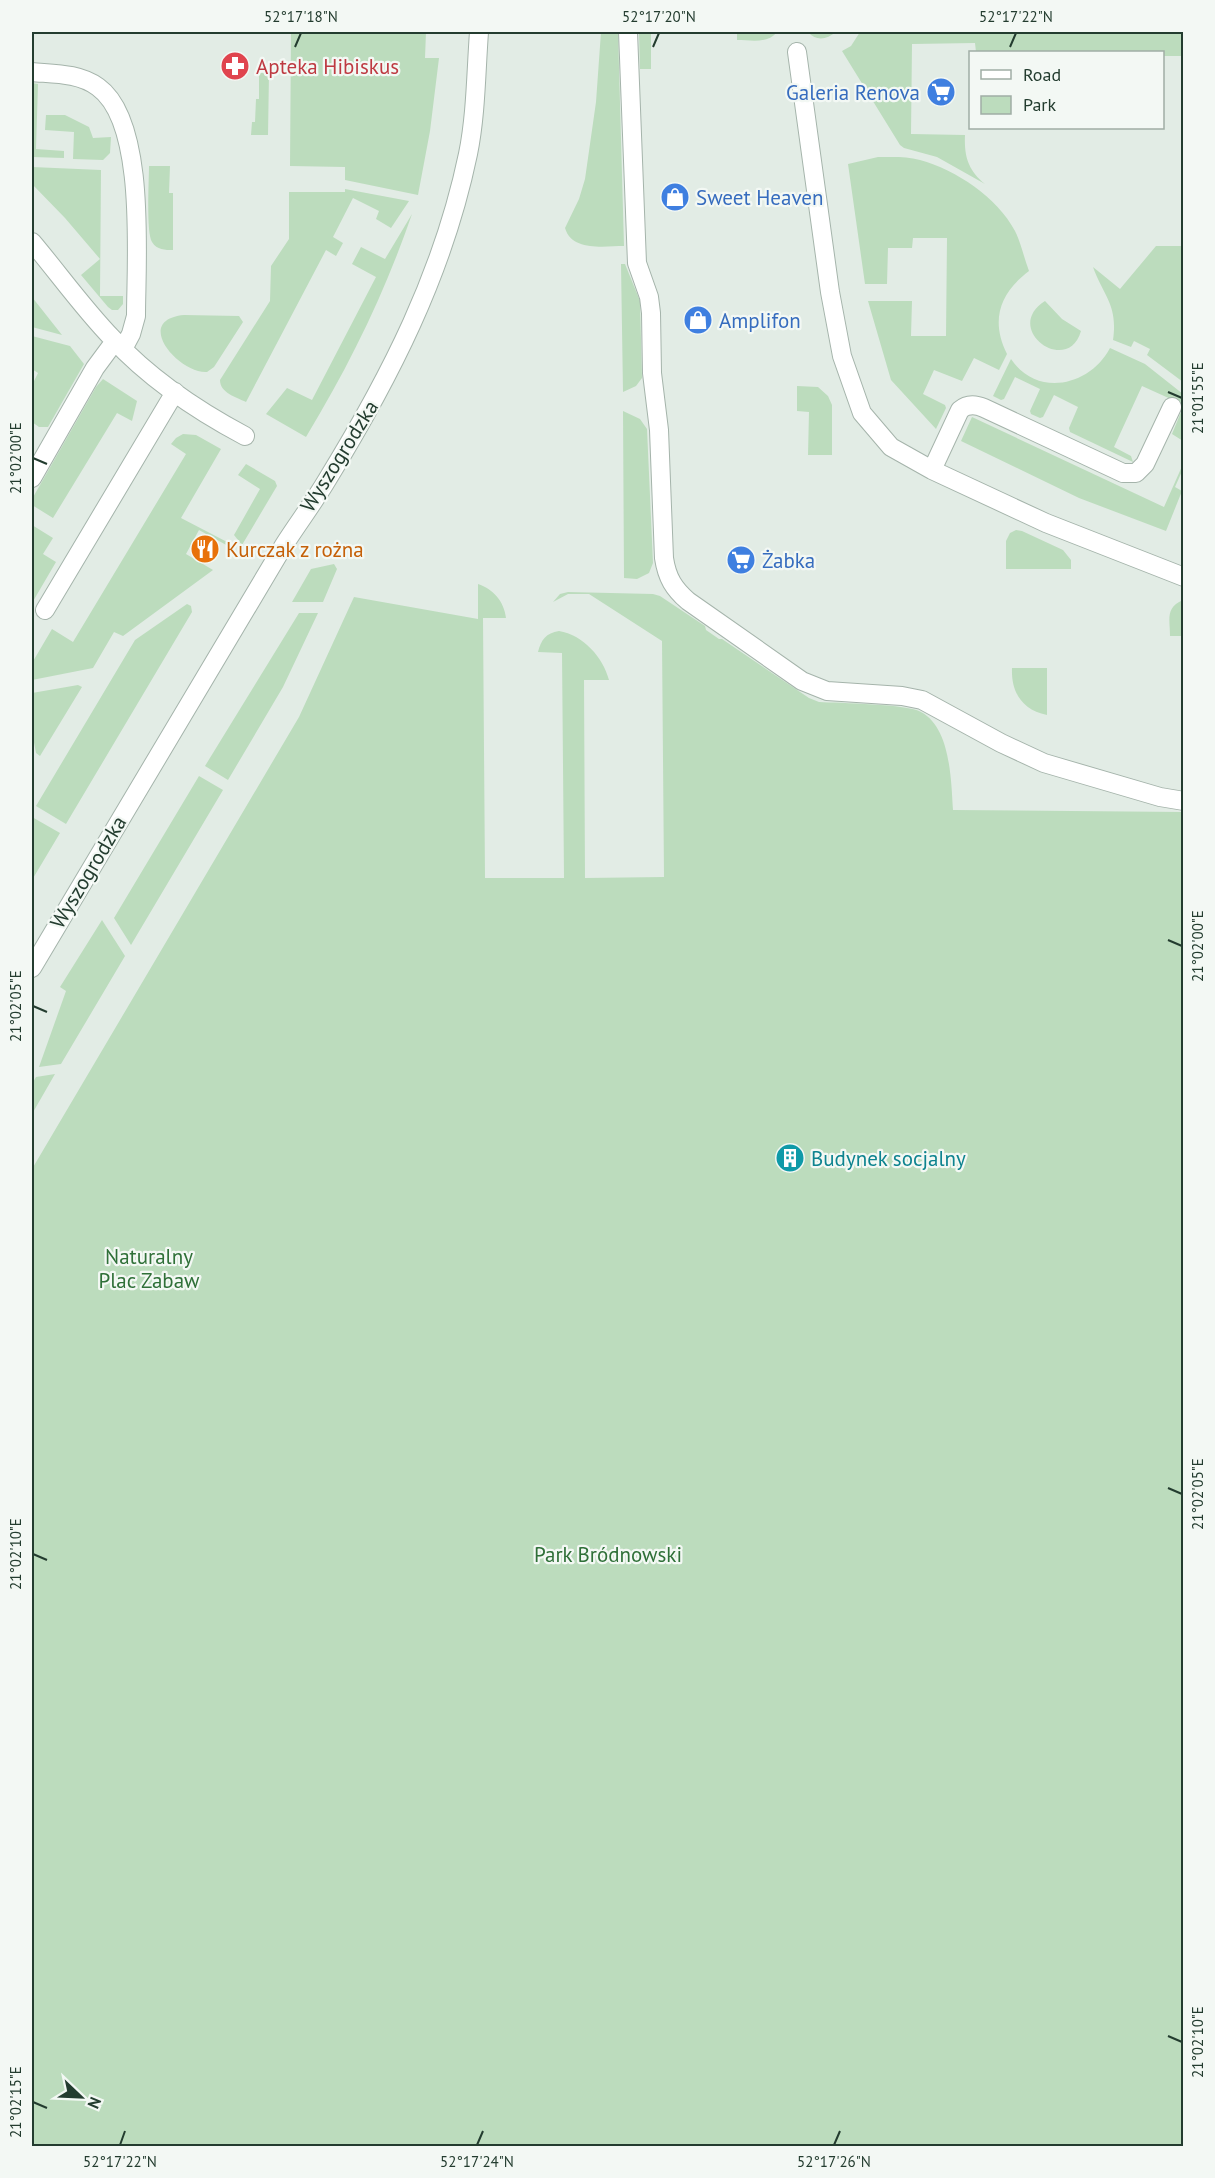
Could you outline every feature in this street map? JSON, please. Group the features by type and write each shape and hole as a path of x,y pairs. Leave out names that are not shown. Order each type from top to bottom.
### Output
{"street":[{"name":"Wyszogrodzka","path":"32,969 284,544 332,473 411,329 440,254 468,153 479,32"},
{"path":"628,32 637,263 649,297 651,313 652,374 659,430 663,552 666,568 675,590 809,685 827,690 902,696 922,700 1001,743 1044,763 1160,797 1184,801"},
{"path":"797,52 826,269 842,356 862,413 891,447 932,470 1046,523 1184,577"},
{"path":"32,72 68,75 89,82 110,99 118,116 132,162 136,195 135,322 129,340 106,351 32,478"},
{"path":"32,243 119,345 175,392 244,435"},
{"path":"45,610 175,392"},
{"path":"932,470 960,410 965,406 973,405 984,408 1123,473 1136,473 1145,464 1172,407"}],"green space":[{"path":"291,32 426,32 425,58 439,58 430,131 418,195 345,180 345,167 290,166"},
{"path":"601,32 618,32 624,246 599,247 582,244 574,241 565,228 579,199 585,179 596,102"},
{"path":"639,32 651,32 651,69 640,69"},
{"path":"737,32 777,32 764,40 753,41 737,40"},
{"path":"808,32 836,32 822,38 815,37"},
{"path":"860,32 1183,32 1183,56 1164,56 1164,51 976,51 975,43 912,44 911,134 965,135 968,162 985,184 937,157 900,145 842,51 851,46"},
{"path":"259,73 269,73 268,135 251,135 252,122 255,122 256,99 259,99"},
{"path":"32,83 38,84 36,149 64,151 64,158 32,157"},
{"path":"46,115 65,115 89,127 93,138 111,137 110,153 103,160 73,159 74,132 45,130"},
{"path":"878,157 904,157 920,160 948,171 974,186 998,207 1015,231 1029,271 1011,288 1001,308 999,330 1007,354 999,370 974,358 962,381 934,370 923,394 945,405 946,408 936,429 891,380 868,301 912,301 911,336 946,336 947,238 913,238 912,248 888,248 887,284 865,284 848,164"},
{"path":"149,166 170,166 169,193 173,193 173,250 156,247 150,236"},
{"path":"32,167 101,170 100,296 123,296 123,304 118,310 108,307 81,275 100,259 32,184"},
{"path":"345,189 409,201 391,228 376,219 379,211 353,198 333,237 343,243 336,256 326,250 246,402 229,394 223,388 220,380 270,301 271,266 289,239 289,192 345,192"},
{"path":"412,214 390,273 365,328 306,437 266,414 287,388 312,400 376,277 352,264 361,247 385,259"},
{"path":"1156,246 1183,246 1183,382 1147,355 1150,349 1134,341 1131,347 1113,340 1112,309 1093,267 1120,289"},
{"path":"621,264 625,264 640,301 642,378 636,386 623,392"},
{"path":"32,297 62,335 32,327"},
{"path":"1045,301 1062,319 1081,331 1074,344 1064,350 1052,349 1042,344 1034,335 1030,324 1033,312"},
{"path":"184,315 239,316 243,322 214,367 207,372 184,365 166,346 161,336 162,326 169,319"},
{"path":"32,336 70,346 84,364 48,427 39,427 32,422 32,385 38,373 32,369"},
{"path":"1110,348 1145,364 1183,394 1184,405 1142,386 1114,447 1131,456 1133,462 1070,432 1069,428 1078,407 1054,395 1043,417 1040,418 1031,414 1030,411 1040,389 1015,377 1004,399 993,396 1011,359 1022,371 1035,379 1048,383 1063,382 1090,371"},
{"path":"103,379 137,401 132,421 117,413 53,518 32,505 32,499 96,387"},
{"path":"797,386 818,387 828,396 832,405 832,455 808,455 809,412 797,411"},
{"path":"1183,407 1184,441 1172,434"},
{"path":"623,411 640,419 647,429 653,563 649,573 637,579 624,578"},
{"path":"972,417 1164,507 1183,464 1175,487 1182,491 1166,531 1079,498 961,441"},
{"path":"183,434 196,435 221,449 181,518 229,543 228,546 199,530 186,554 213,570 123,636 114,632 93,668 32,680 32,663 52,629 73,642 186,454 171,444"},
{"path":"246,464 275,481 277,486 242,545 234,535 260,489 238,475"},
{"path":"32,525 53,538 43,554 56,562 32,603"},
{"path":"1016,530 1063,550 1071,560 1071,569 1006,569 1006,541 1010,533"},
{"path":"334,564 337,569 323,602 292,602 311,569"},
{"name":"Park Bródnowski","path":"478,584 497,596 506,618 483,618 485,878 564,878 562,653 538,652 545,638 559,631 576,637 591,648 602,663 609,680 584,680 585,878 664,877 662,641 589,594 568,594 553,602 560,594 568,592 660,596 705,626 706,630 719,639 809,698 819,702 888,706 921,712 931,720 944,742 950,770 953,810 1183,812 1183,2146 32,2146 32,1169 299,717 354,597 478,619"},
{"path":"1183,600 1183,636 1170,636 1171,610"},
{"path":"187,604 191,606 192,612 66,824 36,806 135,640"},
{"path":"299,613 318,613 283,687 228,780 205,766"},
{"path":"1012,668 1047,668 1047,715 1031,709 1020,699 1014,685"},
{"path":"78,685 82,687 40,756 36,753 32,732 32,693"},
{"path":"199,776 223,790 131,945 114,918"},
{"path":"32,817 60,833 32,880"},
{"path":"102,920 125,956 61,1064 39,1067 66,991 60,987"},
{"path":"55,1074 32,1114 32,1084 36,1077"}],"place":[{"name":"Apteka Hibiskus","path":"235,66"},
{"name":"Galeria Renova","path":"941,92"},
{"name":"Sweet Heaven","path":"675,197"},
{"name":"Amplifon","path":"698,320"},
{"name":"Kurczak z rożna","path":"205,549"},
{"name":"Żabka","path":"741,560"},
{"name":"Budynek socjalny","path":"790,1158"}],"park label":[{"name":"Naturalny Plac Zabaw","path":"149,1268"}]}
